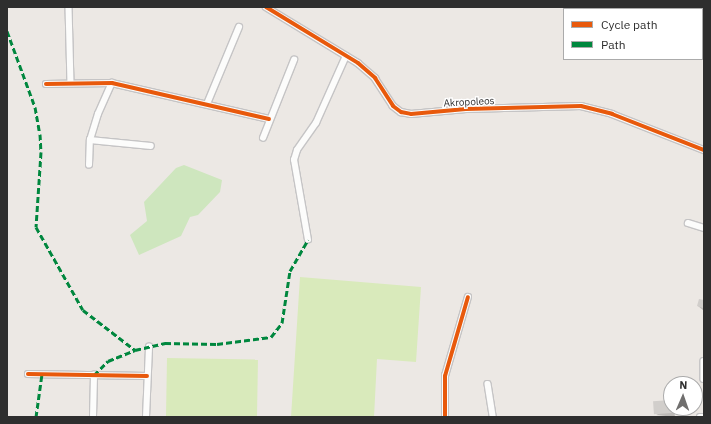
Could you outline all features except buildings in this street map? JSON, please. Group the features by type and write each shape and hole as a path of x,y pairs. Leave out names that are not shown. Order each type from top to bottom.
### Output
{"street":[{"path":"69,7 71,82"},
{"name":"Akropoleos","path":"266,7 346,56 370,73 393,106 406,114 557,105 581,106 612,114 704,150"},
{"path":"207,104 239,27"},
{"path":"308,240 294,160 297,150 316,123 346,56"},
{"path":"263,138 269,119 294,60"},
{"path":"46,84 71,82 112,83 269,119"},
{"path":"89,165 90,140 112,83"},
{"path":"90,140 151,146"},
{"path":"688,223 704,228"},
{"path":"445,417 445,376 468,297"},
{"path":"146,417 149,347"},
{"path":"704,362 704,379"},
{"path":"28,374 147,376"},
{"path":"93,417 94,375"},
{"path":"488,384 493,417"}],"green space":[{"path":"184,165 222,180 220,192 198,215 190,217 181,236 139,255 130,235 147,221 144,202 176,168"},
{"path":"300,277 421,287 416,362 377,359 374,417 291,417"},
{"path":"167,358 258,360 257,417 166,417"}],"marked path":[{"path":"7,31 35,107 40,134 41,152 36,227 83,310 135,350"},
{"path":"94,375 108,361 135,350 165,343 217,344 271,337 282,323 290,271 308,240"},
{"path":"36,417 42,374"}],"cycle path":[{"path":"266,7 358,63 375,78 393,106 401,112 411,114 466,109 581,106 612,114 704,150"},
{"path":"46,84 112,83 269,119"},
{"path":"445,417 445,376 468,297"},
{"path":"28,374 147,376"}]}
